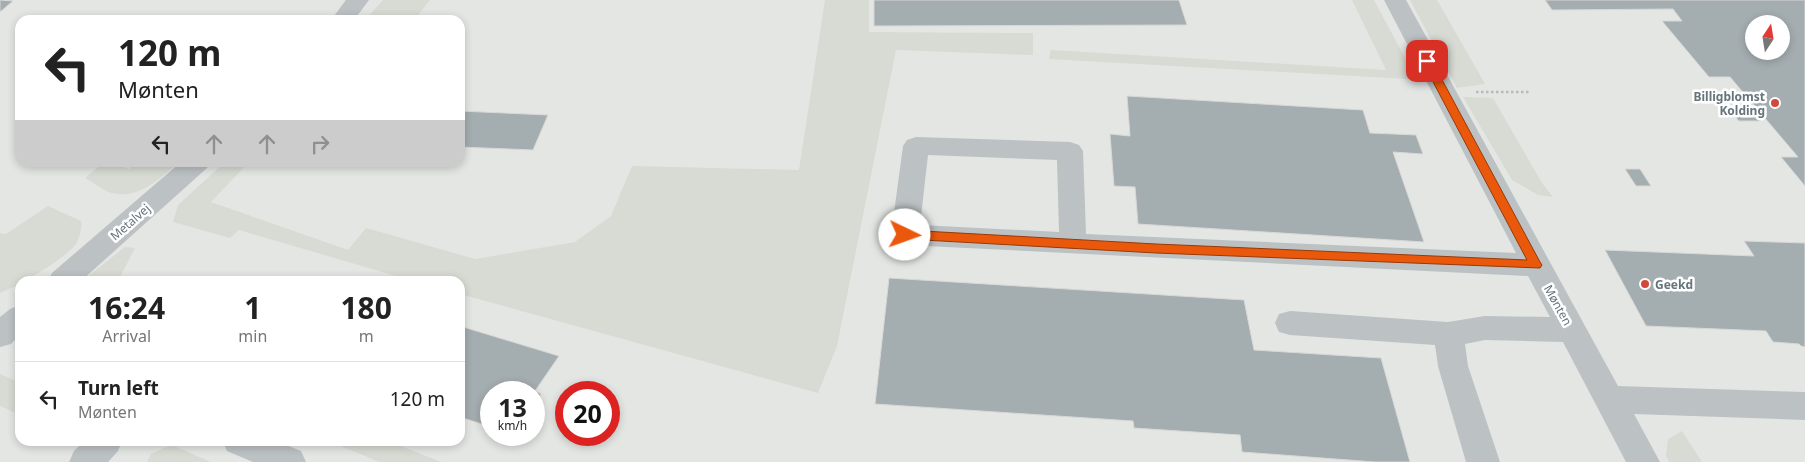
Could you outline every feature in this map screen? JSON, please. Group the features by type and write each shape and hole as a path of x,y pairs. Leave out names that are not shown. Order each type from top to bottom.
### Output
{"street":[{"path":"346,15 358,0"},
{"name":"Mønten","path":"1395,0 1643,462"},
{"path":"1073,244 1070,151 916,146 905,235 1073,244 1536,265"},
{"name":"Metalvej","path":"68,276 192,167"},
{"path":"15,322 0,336 15,344"},
{"path":"1290,323 1448,334 1485,328 1571,330"},
{"path":"1448,334 1453,366 1482,462"},
{"path":"1609,399 1805,406"},
{"path":"86,462 101,446"},
{"path":"251,446 289,462"}],"path":[{"path":"1443,92 1530,92"}],"shaded area":[{"path":"0,0 1805,0 1805,462 0,462"},
{"path":"383,0 430,0 418,15 370,15"},
{"path":"825,0 869,0 869,32 1033,33 1033,55 896,50 837,346 818,393 465,295 465,276 396,276 239,230 230,238 173,222 178,205 220,167 244,167 211,202 348,250 366,228 475,259 575,242 611,216 632,166 799,170"},
{"path":"1352,0 1374,0 1412,71 1408,79 1049,59 1051,50 1386,70"},
{"path":"1410,0 1437,0 1485,84 1457,88"},
{"path":"1463,97 1493,98 1542,183 1553,197 1538,195 1512,180"},
{"path":"98,167 124,167 129,169 131,167 173,167 140,191 131,193 112,193 85,178"},
{"path":"48,206 81,221 76,244 66,254 33,276 15,276 15,286 0,293 0,233 6,234"},
{"path":"125,247 135,248 121,276 88,276"},
{"path":"0,374 15,381 15,413 0,406"},
{"path":"1682,431 1702,462 1669,462 1666,456 1668,439"},
{"path":"174,446 211,462 147,462 151,454 166,447"},
{"path":"341,446 401,446 441,462 379,462"}],"building":[{"path":"0,0 13,1 0,12"},
{"path":"874,0 1179,0 1187,25 874,26"},
{"path":"1545,0 1805,0 1805,186 1781,157 1798,157 1730,77 1709,77 1662,21 1682,21 1673,9 1552,10"},
{"path":"1127,96 1363,110 1370,133 1416,135 1423,154 1393,152 1424,242 1138,224 1135,187 1114,186 1110,134 1130,136"},
{"path":"465,111 548,115 533,150 465,147"},
{"path":"1732,113 1754,113 1761,121 1739,121"},
{"path":"1625,169 1640,169 1651,186 1636,186"},
{"path":"1744,241 1805,243 1805,347 1799,344 1773,342 1766,331 1646,326 1605,250 1754,256"},
{"path":"889,278 1244,300 1254,350 1381,358 1410,462 1375,462 1242,452 1240,435 1134,428 1133,421 875,404"},
{"path":"465,328 559,356 542,381 480,381 480,423 465,419"}],"place":[{"name":"Billigblomst Kolding","path":"1775,103"},
{"name":"Geekd","path":"1645,284"}],"route":[{"path":"905,235 1536,265 1427,61"}]}
